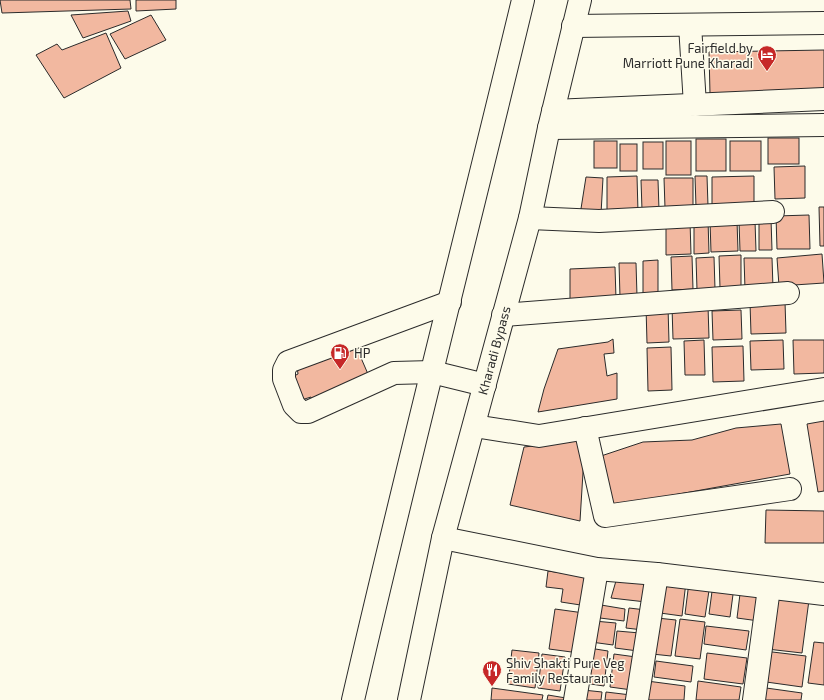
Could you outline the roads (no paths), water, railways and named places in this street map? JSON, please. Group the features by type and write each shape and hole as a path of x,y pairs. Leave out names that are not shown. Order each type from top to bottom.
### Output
{"main road":[{"path":"353,700 523,0"},
{"name":"Kharadi Bypass","path":"409,700 443,538 530,218 551,120 580,0"},
{"path":"573,26 824,23"},
{"path":"690,25 695,105"},
{"path":"551,120 695,105 824,99"},
{"path":"551,120 824,125"},
{"path":"530,218 600,221 773,212"},
{"path":"503,315 788,293"},
{"path":"450,302 288,362 284,370 284,379 294,405 301,412 308,412 394,373 432,372 485,385"},
{"path":"474,426 539,436 824,389"},
{"path":"585,428 605,516 790,488"},
{"path":"443,538 597,569 657,574 824,594"},
{"path":"575,700 597,569"},
{"path":"637,700 657,574"},
{"path":"754,700 769,588"}],"place":[{"name":"Fairfield by Marriott Pune Kharadi","path":"767,72"},
{"name":"HP","path":"340,370"},
{"name":"Shiv Shakti Pure Veg Family Restaurant","path":"492,687"}]}
